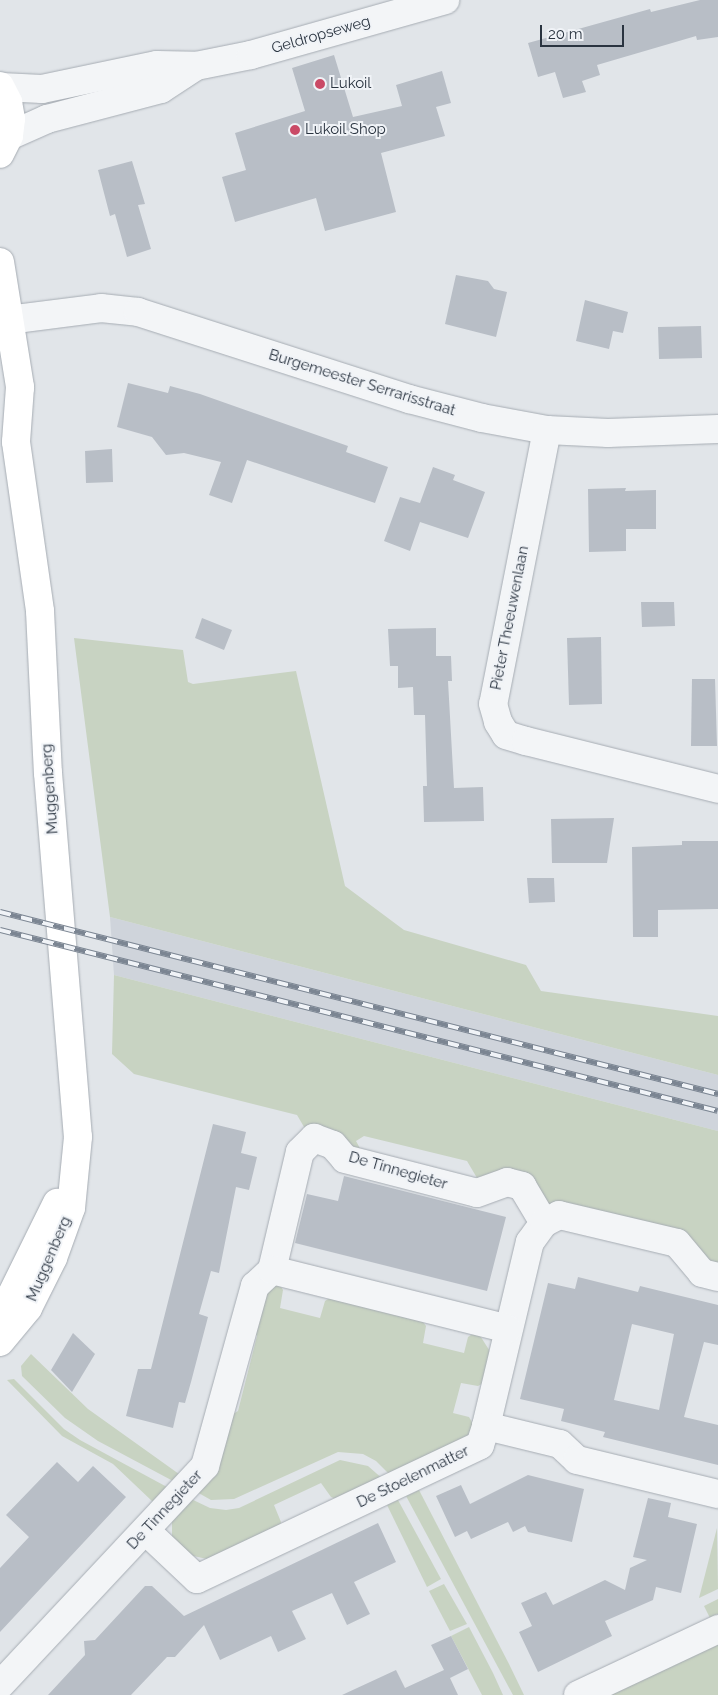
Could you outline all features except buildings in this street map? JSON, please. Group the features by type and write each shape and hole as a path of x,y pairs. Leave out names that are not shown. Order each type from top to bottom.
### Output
{"main road":[{"path":"0,86 11,119 5,145"},
{"name":"Muggenberg","path":"0,262 6,320 20,387 16,442"},
{"name":"Muggenberg","path":"0,398 16,442 40,611 48,774 78,1137 71,1208 53,1258 28,1308 0,1342"},
{"name":"Muggenberg","path":"0,1309 11,1296 56,1204 78,1137"}],"street":[{"name":"Geldropseweg","path":"0,86 42,89 157,65 196,66 251,55 445,0"},
{"name":"Geldropseweg","path":"5,145 47,119 162,89 196,66"},
{"name":"Burgemeester Serrarisstraat","path":"6,320 101,308 138,312 409,399 547,430 608,433 718,429"},
{"name":"Pieter Theeuwenlaan","path":"547,430 493,704 498,722 506,735 718,789"},
{"name":"De Tinnegieter","path":"0,1685 205,1466 254,1286 272,1270 300,1152 314,1138 333,1144 346,1159 478,1193 507,1182 522,1186 544,1224"},
{"path":"718,1276 702,1273 676,1243 559,1215 544,1224 530,1242 486,1426 560,1444 577,1460 718,1494"},
{"path":"272,1270 508,1329"},
{"name":"De Stoelenmatter","path":"146,1531 197,1579 480,1445 486,1426"},
{"path":"578,1695 718,1629"}],"shaded area":[{"path":"110,917 718,1075 718,1131 114,975"}],"green space":[{"path":"74,638 183,650 188,682 193,684 296,671 345,886 404,930 526,965 541,991 718,1016 718,1075 110,917"},
{"path":"114,975 718,1131 718,1268 705,1265 688,1238 544,1203 480,1183 467,1161 364,1136 356,1141 363,1154 307,1132 297,1115 134,1074 112,1054"},
{"path":"277,1280 283,1290 280,1308 320,1318 325,1301 334,1295 419,1316 426,1326 423,1343 464,1353 468,1337 477,1331 493,1356 487,1381 478,1386 461,1383 453,1413 469,1417 476,1429 474,1438 392,1477 376,1461 363,1454 338,1452 234,1499 211,1500 195,1491 228,1417 238,1411 257,1336 251,1325 260,1289"},
{"path":"31,1354 88,1409 179,1474 173,1481 98,1441 65,1418 22,1376 21,1366"},
{"path":"14,1379 64,1429 80,1440 167,1487 153,1502 113,1464 62,1436 7,1380"},
{"path":"340,1460 368,1466 384,1480 341,1501 331,1497 321,1483 274,1505 281,1522 279,1531 216,1561 189,1555 172,1538 172,1515 189,1498 210,1508 226,1510 239,1508"},
{"path":"419,1490 524,1695 513,1695 406,1496"},
{"path":"398,1500 441,1579 427,1587 387,1505"},
{"path":"717,1528 718,1589 699,1598"},
{"path":"444,1584 467,1624 450,1631 429,1591"},
{"path":"718,1599 718,1614 710,1618 704,1606"},
{"path":"469,1627 503,1695 482,1695 451,1636"},
{"path":"718,1643 718,1695 608,1695"}],"railway":[{"path":"0,912 718,1094"},
{"path":"0,930 718,1111"}],"place":[{"name":"Lukoil","path":"320,84"},
{"name":"Lukoil Shop","path":"295,130"}]}
